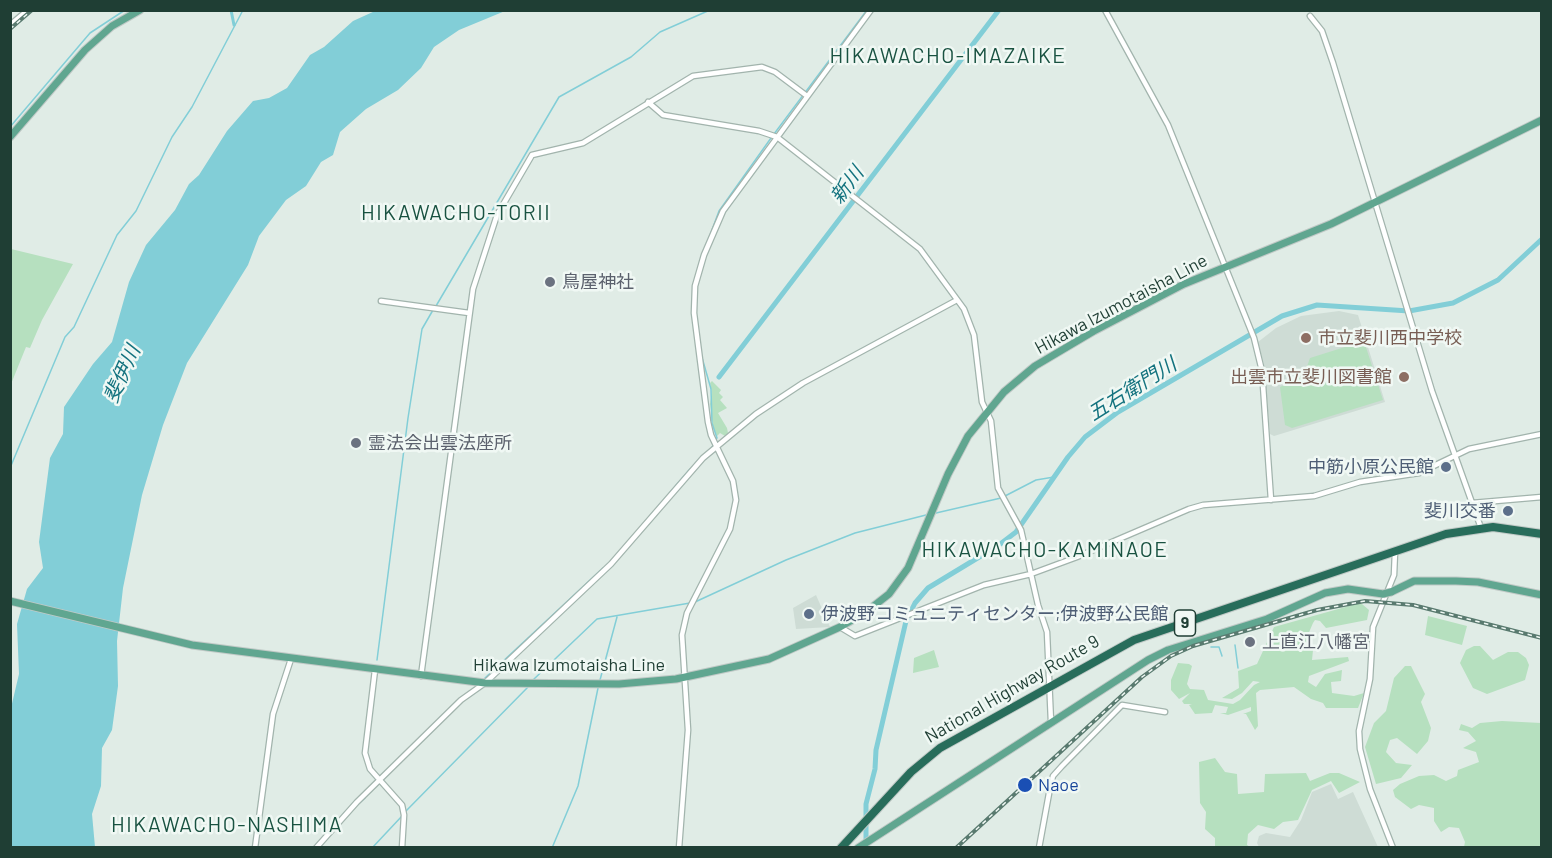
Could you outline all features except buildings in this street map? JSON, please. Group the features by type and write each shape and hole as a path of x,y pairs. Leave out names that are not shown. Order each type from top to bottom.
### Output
{"highway":[{"name":"National Highway Route 9","path":"841,848 910,772 940,748 1137,639 1395,549 1446,534 1480,528 1502,528 1542,534"}],"main road":[{"path":"10,136 85,50 112,26 140,10"},
{"name":"Hikawa Izumotaisha Line","path":"10,601 173,641 222,650 485,683 619,684 685,678 769,659 840,627 879,603 897,584 922,539 957,455 986,412 1025,374 1055,354 1166,293 1376,203 1542,120"},
{"path":"863,844 1148,660 1192,640 1267,620 1334,591 1348,589 1372,595 1392,592 1414,581 1456,581 1478,582 1542,595"}],"street":[{"path":"10,26 28,10"},
{"path":"679,848 688,730 682,634 687,613 730,529 735,514 736,500 733,481 716,447 708,422 694,313 695,286 706,249 723,211 871,10"},
{"path":"1105,10 1168,125 1254,338 1262,371 1271,500"},
{"path":"1310,15 1324,36 1432,392 1480,528"},
{"path":"422,676 473,289 497,215 532,155 583,143 693,76 762,67 775,72 807,96"},
{"path":"648,102 663,114 759,131 777,137 920,249 968,316 974,336 982,402 991,421 998,488 1021,530 1049,642 1051,722"},
{"path":"316,848 380,779 461,700 485,683 633,542 666,498 716,447 756,414 802,383 957,300"},
{"path":"381,301 470,313"},
{"path":"840,627 855,636 984,585 1031,574 1203,505 1314,496 1360,482 1419,473 1454,454 1480,446 1542,434"},
{"path":"1472,503 1542,497"},
{"path":"1393,848 1370,789 1360,750 1359,731 1370,679 1373,627 1395,575 1395,549"},
{"path":"255,848 273,714 291,659"},
{"path":"375,670 365,753 370,769 402,805 404,815 402,848"},
{"path":"1039,848 1053,776 1062,766 1122,705 1165,712"}],"shaded area":[{"path":"1339,311 1358,315 1385,402 1274,436 1270,434 1264,364 1258,342 1276,328 1301,316"},
{"name":"伊波野コミュニティセンター;伊波野公民館","path":"816,595 830,627 796,629 793,608"},
{"path":"1331,784 1338,799 1353,792 1378,847 1259,847 1257,843 1259,836 1266,833 1290,837 1301,820 1312,792"}],"green space":[{"path":"11,249 73,264 42,320 30,348 26,347 11,384"},
{"path":"1364,341 1383,400 1292,428 1285,425 1280,387 1304,375 1310,358"},
{"path":"712,381 721,390 719,393 723,397 720,400 727,408 718,413 727,428 728,433 725,436 720,433 717,436 713,426 710,404 712,392 710,383"},
{"path":"1362,604 1369,610 1367,620 1326,628 1320,621 1315,620 1307,637 1313,650 1312,660 1348,657 1349,661 1309,676 1308,682 1316,687 1325,674 1342,670 1341,681 1331,682 1332,693 1354,696 1364,693 1358,708 1326,708 1323,703 1311,699 1294,687 1260,690 1256,693 1258,726 1255,730 1246,714 1243,714 1251,711 1251,707 1228,715 1220,713 1226,713 1228,707 1215,705 1212,713 1195,714 1189,705 1192,704 1184,704 1182,701 1190,693 1179,699 1171,690 1171,680 1178,663 1189,664 1192,666 1187,684 1190,689 1204,690 1208,700 1233,704 1260,682 1253,681 1242,693 1232,699 1222,698 1239,688 1238,671 1257,664 1274,627"},
{"path":"1428,616 1467,626 1462,645 1425,635"},
{"path":"1480,646 1493,660 1508,652 1518,652 1526,658 1529,665 1525,680 1487,694 1473,688 1460,663 1466,650"},
{"path":"934,650 939,667 913,673 914,658"},
{"path":"1405,666 1411,666 1425,694 1421,702 1431,728 1428,741 1417,754 1397,738 1390,740 1386,752 1396,763 1412,765 1401,778 1376,784 1365,747 1374,723 1386,711 1394,678"},
{"path":"1502,721 1541,723 1541,847 1464,847 1465,842 1459,828 1449,827 1441,832 1434,821 1434,808 1419,805 1411,809 1395,797 1393,790 1400,784 1419,776 1434,775 1446,781 1457,776 1458,770 1479,762 1476,752 1463,748 1476,741 1468,732 1459,730 1461,724 1472,728 1480,723"},
{"path":"1215,758 1225,772 1237,774 1238,794 1264,792 1265,774 1306,773 1310,781 1330,773 1339,773 1360,782 1339,793 1331,781 1312,790 1298,820 1283,822 1274,829 1258,825 1248,834 1247,845 1250,847 1209,847 1215,846 1215,838 1205,829 1206,812 1200,803 1199,762"}],"water":[{"name":"斐伊川","path":"375,11 505,11 459,30 434,47 421,68 398,90 366,109 340,132 333,155 321,162 306,186 286,200 259,236 248,265 187,363 163,425 142,495 123,588 117,641 118,686 112,730 102,748 101,786 92,814 95,847 11,848 10,712 19,674 17,624 27,589 43,568 39,542 50,458 63,434 64,407 93,364 112,342 129,282 146,245 175,210 189,184 199,175 227,131 253,101 269,98 287,88 310,55 324,47 353,21"}],"waterway":[{"path":"10,127 90,33 125,10"},
{"path":"231,10 234,25"},
{"path":"10,468 65,337 74,327 117,235 136,211 172,137 192,107 243,10"},
{"path":"436,306 559,97 631,57 660,32 710,10"},
{"path":"774,134 867,10"},
{"name":"新川","path":"719,377 999,10"},
{"path":"702,257 719,211 771,138"},
{"name":"五右衛門川","path":"866,848 866,804 875,769 876,750 906,621 915,603 928,588 999,545 1016,532 1068,457 1085,437 1118,412 1282,316 1317,305 1409,311 1453,303 1498,280 1542,239"},
{"path":"377,660 408,418 422,329 433,310"},
{"path":"701,354 711,389 712,423 717,438 711,449"},
{"path":"650,516 690,469"},
{"path":"1005,496 1036,480 1054,477"},
{"path":"936,513 1001,498"},
{"path":"695,602 786,560 855,533 926,515"},
{"path":"485,678 603,568"},
{"path":"534,679 597,619 690,603"},
{"path":"600,680 617,617"},
{"path":"1235,645 1238,668"},
{"path":"1211,647 1219,647 1222,656"},
{"path":"405,812 528,687"},
{"path":"552,848 578,786 598,688"},
{"path":"357,805 365,798"},
{"path":"372,848 402,816"}],"railway":[{"path":"10,29 32,10"},
{"path":"956,848 1142,677 1171,656 1193,646 1317,610 1365,601 1413,605 1542,638"}],"place":[{"name":"鳥屋神社","path":"550,282"},
{"name":"市立斐川西中学校","path":"1306,338"},
{"name":"出雲市立斐川図書館","path":"1404,377"},
{"name":"霊法会出雲法座所","path":"356,443"},
{"name":"中筋小原公民館","path":"1446,467"},
{"name":"斐川交番","path":"1508,511"},
{"name":"伊波野コミュニティセンター;伊波野公民館","path":"809,614"},
{"name":"上直江八幡宮","path":"1250,642"},
{"name":"Naoe","path":"1025,785"}],"district":[{"name":"HIKAWACHO-IMAZAIKE","path":"948,56"},
{"name":"HIKAWACHO-TORII","path":"456,213"},
{"name":"HIKAWACHO-KAMINAOE","path":"1045,550"},
{"name":"HIKAWACHO-NASHIMA","path":"227,825"}]}
